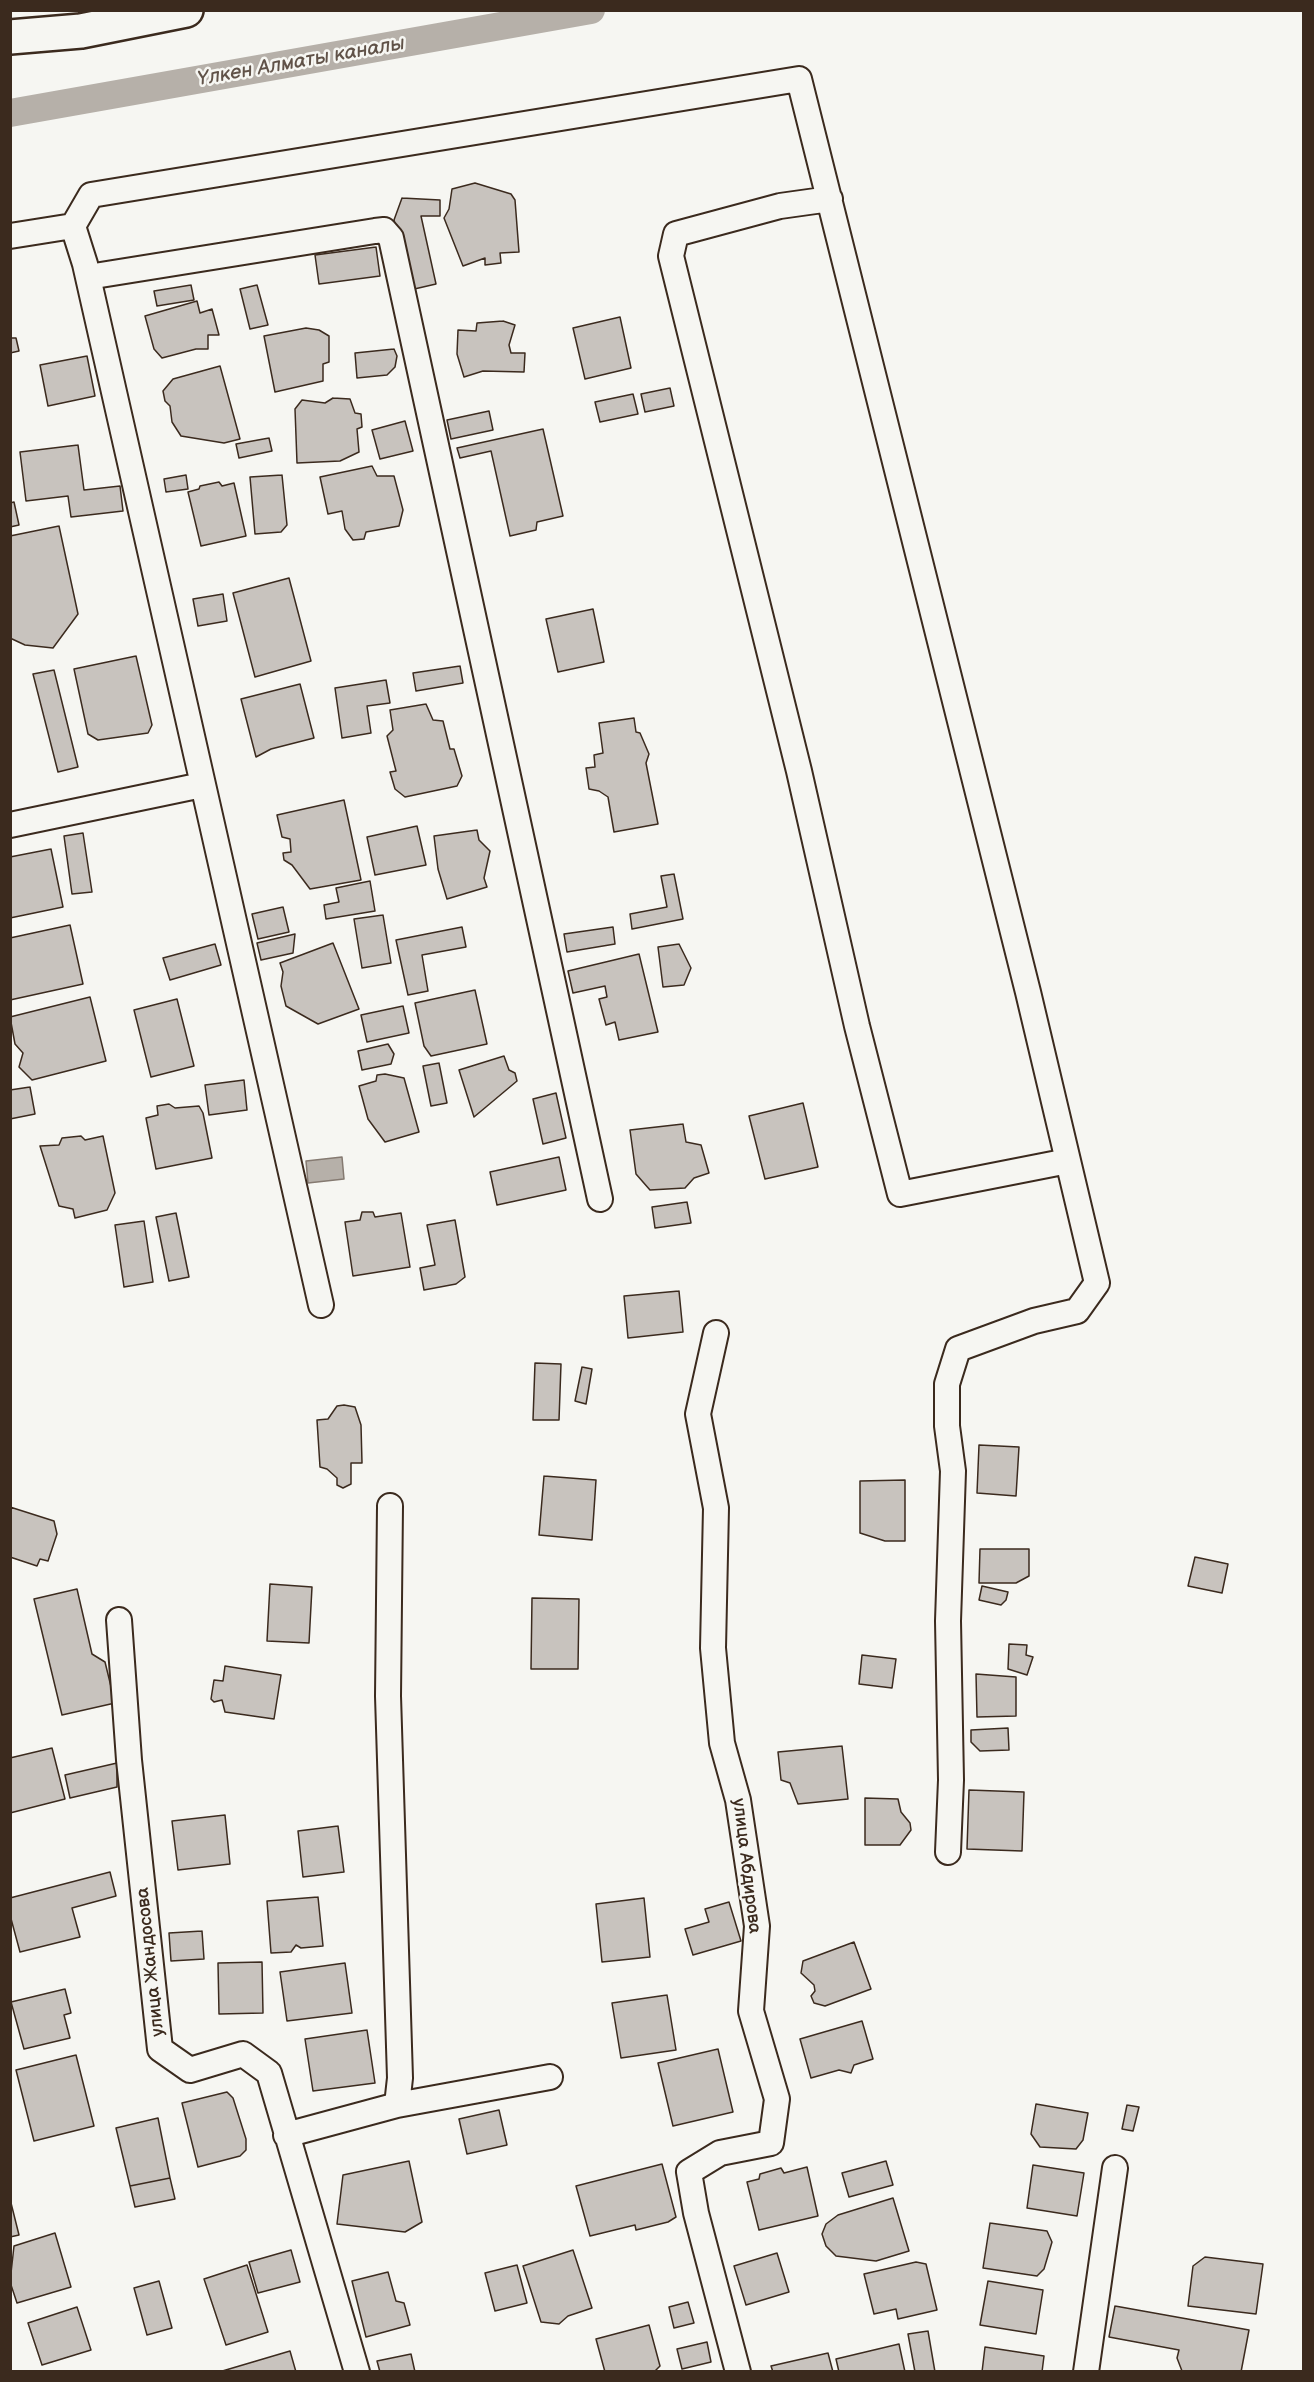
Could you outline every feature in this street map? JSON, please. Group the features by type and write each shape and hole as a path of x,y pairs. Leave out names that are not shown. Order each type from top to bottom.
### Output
{"main road":[{"path":"10,37 81,21 186,10"}],"street":[{"path":"321,1305 88,277 73,225 91,195 799,79 1097,1283 1077,1311 989,1335 958,1349 946,1384 947,1426 953,1470 948,1621 951,1780 948,1852"},
{"path":"830,199 780,206 676,234 671,256 799,771 857,1026 900,1194 1068,1161"},
{"path":"10,236 73,225"},
{"path":"88,277 375,231 384,230 391,238 600,1199"},
{"path":"10,825 202,785"},
{"name":"улица Абдирова","path":"716,1333 698,1414 716,1508 713,1648 723,1743 738,1800 757,1926 751,2011 777,2099 771,2143 720,2153 689,2172 696,2213 738,2372"},
{"path":"390,1506 388,1696 400,2078 397,2105"},
{"name":"улица Жандосова","path":"119,1620 129,1760 160,2049 190,2070 243,2054 269,2073 357,2372"},
{"path":"286,2134 397,2105 550,2077"},
{"path":"1086,2372 1114,2168"}],"shaded area":[{"path":"342,1157 344,1179 308,1183 306,1161"}],"building":[{"path":"475,183 511,194 515,200 519,252 500,253 501,263 485,265 485,258 463,266 444,218 449,209 452,189"},
{"path":"402,198 440,200 440,216 421,216 436,284 410,290 394,220"},
{"path":"376,247 380,276 319,284 315,255"},
{"path":"191,285 194,300 157,306 154,291"},
{"path":"257,285 268,325 250,329 240,289"},
{"path":"197,301 200,313 212,309 219,335 208,335 208,349 196,349 162,358 154,349 145,316"},
{"path":"620,317 631,368 585,379 573,328"},
{"path":"503,321 515,325 509,345 511,353 525,353 524,372 483,371 464,377 457,354 458,330 476,331 477,323"},
{"path":"306,328 319,330 329,336 329,362 323,364 323,381 275,392 264,336"},
{"path":"10,338 16,338 19,351 10,353"},
{"path":"394,349 397,356 395,367 387,375 357,378 355,353"},
{"path":"87,356 95,396 48,406 40,365"},
{"path":"220,366 240,439 224,443 181,436 172,422 170,406 165,401 163,391 173,379"},
{"path":"670,388 674,406 645,412 641,394"},
{"path":"633,394 638,414 600,422 595,402"},
{"path":"333,398 350,399 355,413 361,414 362,427 357,429 359,452 340,461 297,463 295,409 302,400 325,403"},
{"path":"489,411 493,430 451,439 447,420"},
{"path":"405,421 413,451 380,459 372,430"},
{"path":"543,429 563,516 537,522 536,530 510,536 491,451 460,458 457,448"},
{"path":"269,438 272,451 239,458 236,444"},
{"path":"78,445 84,490 120,486 123,511 71,517 68,496 26,501 20,452"},
{"path":"372,466 377,476 394,476 403,510 399,526 366,532 364,539 353,540 345,529 342,511 328,514 320,477"},
{"path":"186,475 188,489 166,492 164,479"},
{"path":"282,475 287,525 281,532 255,534 250,477"},
{"path":"219,482 222,486 234,483 246,536 201,546 188,492 199,489 200,486"},
{"path":"14,502 19,525 10,527 10,503"},
{"path":"59,526 78,614 53,648 25,645 10,638 10,536"},
{"path":"289,578 311,661 255,677 233,593"},
{"path":"223,594 227,621 198,626 193,599"},
{"path":"593,609 604,662 558,672 546,619"},
{"path":"136,656 152,725 148,733 98,740 88,734 74,669"},
{"path":"460,666 463,683 416,691 413,673"},
{"path":"54,670 78,767 58,772 33,674"},
{"path":"386,680 390,703 367,706 371,733 342,738 335,688"},
{"path":"300,684 314,738 271,749 256,757 241,699"},
{"path":"426,704 433,720 443,721 450,749 454,749 462,776 457,786 405,797 395,789 390,772 396,771 387,736 393,730 390,710"},
{"path":"634,718 636,732 640,733 649,754 646,763 658,824 614,832 608,797 599,791 589,789 586,768 595,767 594,755 603,753 599,723"},
{"path":"344,800 361,880 310,889 292,865 284,860 283,853 291,852 290,839 282,837 277,815"},
{"path":"417,826 426,865 375,875 367,837"},
{"path":"477,830 479,840 490,851 484,878 487,887 447,899 438,869 434,836"},
{"path":"83,833 92,892 72,894 64,836"},
{"path":"51,849 63,907 10,918 10,857"},
{"path":"674,874 683,919 632,929 630,914 667,907 661,876"},
{"path":"370,881 375,911 326,919 324,905 339,902 336,888"},
{"path":"283,907 289,932 258,939 252,914"},
{"path":"383,915 391,963 362,968 354,919"},
{"path":"70,925 83,984 10,1000 10,938"},
{"path":"462,927 466,947 422,955 428,991 408,995 396,940"},
{"path":"613,927 615,944 567,952 564,934"},
{"path":"295,934 293,953 261,960 257,943"},
{"path":"333,943 359,1009 318,1024 286,1006 281,986 283,972 280,963"},
{"path":"215,944 221,965 170,980 163,958"},
{"path":"679,944 691,968 684,985 663,987 658,947"},
{"path":"639,954 658,1032 619,1040 615,1022 606,1025 599,999 607,997 605,986 573,993 568,971"},
{"path":"475,990 487,1044 431,1056 424,1046 415,1003"},
{"path":"90,997 106,1061 32,1080 19,1067 23,1053 15,1044 10,1017"},
{"path":"177,999 194,1066 151,1077 134,1010"},
{"path":"403,1006 409,1033 367,1042 361,1015"},
{"path":"388,1044 394,1054 391,1064 362,1070 358,1051"},
{"path":"504,1056 509,1070 515,1073 517,1081 474,1117 459,1070"},
{"path":"439,1063 447,1103 431,1106 423,1066"},
{"path":"385,1074 404,1078 419,1132 385,1142 368,1119 359,1086 376,1081 377,1075"},
{"path":"244,1080 247,1110 209,1115 205,1085"},
{"path":"30,1087 35,1114 10,1119 10,1090"},
{"path":"556,1093 566,1138 543,1144 533,1099"},
{"path":"803,1103 818,1167 765,1179 749,1116"},
{"path":"169,1104 175,1108 199,1106 203,1113 212,1158 156,1169 146,1118 158,1115 157,1106"},
{"path":"683,1124 686,1142 701,1145 709,1173 694,1178 685,1188 650,1190 636,1174 630,1130"},
{"path":"81,1136 85,1140 103,1136 115,1193 107,1210 75,1218 73,1209 59,1206 40,1146 59,1145 62,1138"},
{"path":"559,1157 566,1190 497,1205 490,1172"},
{"path":"687,1202 691,1223 655,1228 652,1207"},
{"path":"362,1212 373,1212 375,1217 401,1213 410,1267 353,1276 345,1222 360,1220"},
{"path":"176,1213 189,1277 169,1281 156,1217"},
{"path":"455,1220 465,1277 456,1284 424,1290 420,1268 435,1265 427,1225"},
{"path":"144,1221 153,1282 124,1287 115,1225"},
{"path":"679,1291 683,1332 628,1338 624,1296"},
{"path":"535,1363 561,1364 559,1420 533,1420"},
{"path":"582,1367 592,1369 586,1404 575,1401"},
{"path":"337,1406 355,1407 361,1425 362,1463 351,1463 351,1484 343,1488 337,1485 337,1478 327,1469 320,1467 317,1420 328,1419"},
{"path":"979,1445 1019,1447 1016,1496 977,1493"},
{"path":"544,1476 596,1480 592,1540 539,1535"},
{"path":"905,1480 905,1541 885,1541 860,1533 860,1481"},
{"path":"10,1507 54,1521 57,1534 48,1561 40,1559 37,1566 10,1557"},
{"path":"980,1549 1029,1549 1029,1576 1016,1583 979,1583"},
{"path":"1195,1557 1228,1564 1222,1593 1188,1586"},
{"path":"270,1584 312,1587 309,1643 267,1641"},
{"path":"982,1586 1008,1592 1006,1600 1001,1605 979,1600"},
{"path":"77,1589 92,1654 105,1662 115,1703 62,1715 34,1599"},
{"path":"532,1598 579,1599 578,1669 531,1669"},
{"path":"1009,1644 1027,1645 1026,1655 1033,1657 1027,1675 1008,1669"},
{"path":"862,1655 896,1659 892,1688 859,1684"},
{"path":"225,1666 281,1675 274,1719 225,1712 222,1700 214,1702 211,1699 214,1680 223,1681"},
{"path":"976,1674 1016,1677 1016,1716 977,1717"},
{"path":"1008,1728 1009,1750 980,1751 971,1742 971,1730"},
{"path":"842,1746 848,1799 798,1804 790,1783 781,1780 778,1752"},
{"path":"52,1748 65,1799 10,1813 10,1758"},
{"path":"117,1763 117,1787 70,1798 65,1775"},
{"path":"969,1790 1024,1792 1022,1851 967,1849"},
{"path":"865,1798 898,1799 901,1812 910,1823 911,1830 900,1845 865,1845"},
{"path":"225,1815 230,1864 178,1870 172,1821"},
{"path":"338,1826 344,1872 303,1877 298,1831"},
{"path":"110,1872 116,1896 72,1908 80,1937 20,1952 10,1915 10,1898"},
{"path":"318,1897 323,1946 301,1948 296,1945 291,1952 271,1953 267,1901"},
{"path":"644,1898 650,1957 602,1962 596,1904"},
{"path":"729,1902 741,1941 693,1955 685,1929 709,1922 705,1909"},
{"path":"202,1931 204,1959 171,1961 169,1933"},
{"path":"854,1942 871,1989 825,2006 814,2003 811,1996 815,1991 814,1985 801,1973 803,1961"},
{"path":"262,1962 263,2013 219,2014 218,1963"},
{"path":"345,1963 352,2013 287,2021 280,1972"},
{"path":"65,1989 71,2013 64,2015 70,2038 24,2049 11,2002"},
{"path":"667,1995 676,2050 621,2058 612,2003"},
{"path":"862,2021 873,2059 854,2065 851,2073 839,2070 811,2078 800,2039"},
{"path":"367,2030 375,2083 313,2091 305,2039"},
{"path":"718,2049 733,2112 673,2126 658,2063"},
{"path":"76,2055 94,2126 34,2141 16,2070"},
{"path":"227,2092 233,2098 246,2139 246,2150 240,2156 198,2167 182,2103"},
{"path":"1036,2104 1088,2113 1083,2140 1076,2149 1040,2147 1031,2134"},
{"path":"1127,2105 1139,2107 1133,2131 1122,2129"},
{"path":"499,2110 507,2145 467,2154 459,2119"},
{"path":"158,2118 170,2178 130,2186 116,2128"},
{"path":"409,2161 422,2222 405,2232 337,2224 343,2175"},
{"path":"886,2161 893,2185 849,2197 842,2173"},
{"path":"662,2164 676,2217 668,2222 636,2230 635,2225 590,2236 576,2186"},
{"path":"1033,2165 1084,2173 1077,2216 1027,2208"},
{"path":"807,2167 818,2216 759,2230 747,2182 759,2179 760,2174 781,2168 784,2173"},
{"path":"170,2178 175,2199 135,2207 130,2186"},
{"path":"893,2198 909,2251 876,2261 836,2256 826,2246 822,2234 826,2224 838,2215"},
{"path":"10,2199 19,2235 10,2237"},
{"path":"990,2223 1047,2231 1052,2242 1044,2269 1037,2276 983,2268"},
{"path":"55,2233 71,2287 17,2303 10,2282 14,2246"},
{"path":"291,2250 300,2282 258,2293 249,2262"},
{"path":"573,2250 592,2308 568,2316 559,2324 541,2322 523,2266"},
{"path":"777,2253 789,2292 746,2305 734,2266"},
{"path":"1205,2257 1263,2264 1256,2314 1188,2306 1193,2266"},
{"path":"916,2262 926,2264 937,2310 898,2319 896,2309 874,2314 864,2274"},
{"path":"247,2265 268,2332 226,2345 204,2279"},
{"path":"517,2265 527,2303 495,2311 485,2273"},
{"path":"388,2272 396,2301 404,2303 410,2325 366,2337 352,2281"},
{"path":"159,2281 172,2328 147,2335 134,2288"},
{"path":"988,2281 1043,2290 1036,2334 980,2325"},
{"path":"688,2302 694,2323 674,2328 669,2307"},
{"path":"1115,2306 1249,2330 1241,2372 1182,2371 1177,2358 1179,2350 1109,2337"},
{"path":"77,2307 91,2350 42,2365 28,2323"},
{"path":"649,2325 660,2366 654,2372 605,2372 596,2339"},
{"path":"928,2331 935,2372 915,2372 908,2334"},
{"path":"707,2342 711,2362 682,2369 677,2349"},
{"path":"899,2344 905,2372 839,2372 836,2359"},
{"path":"985,2347 1044,2356 1042,2372 982,2372"},
{"path":"290,2351 296,2372 219,2372"},
{"path":"828,2353 833,2372 773,2372 771,2366"},
{"path":"411,2354 415,2372 380,2372 377,2361"}],"waterway":[{"name":"Үлкен Алматы каналы","path":"10,113 591,10"}]}
